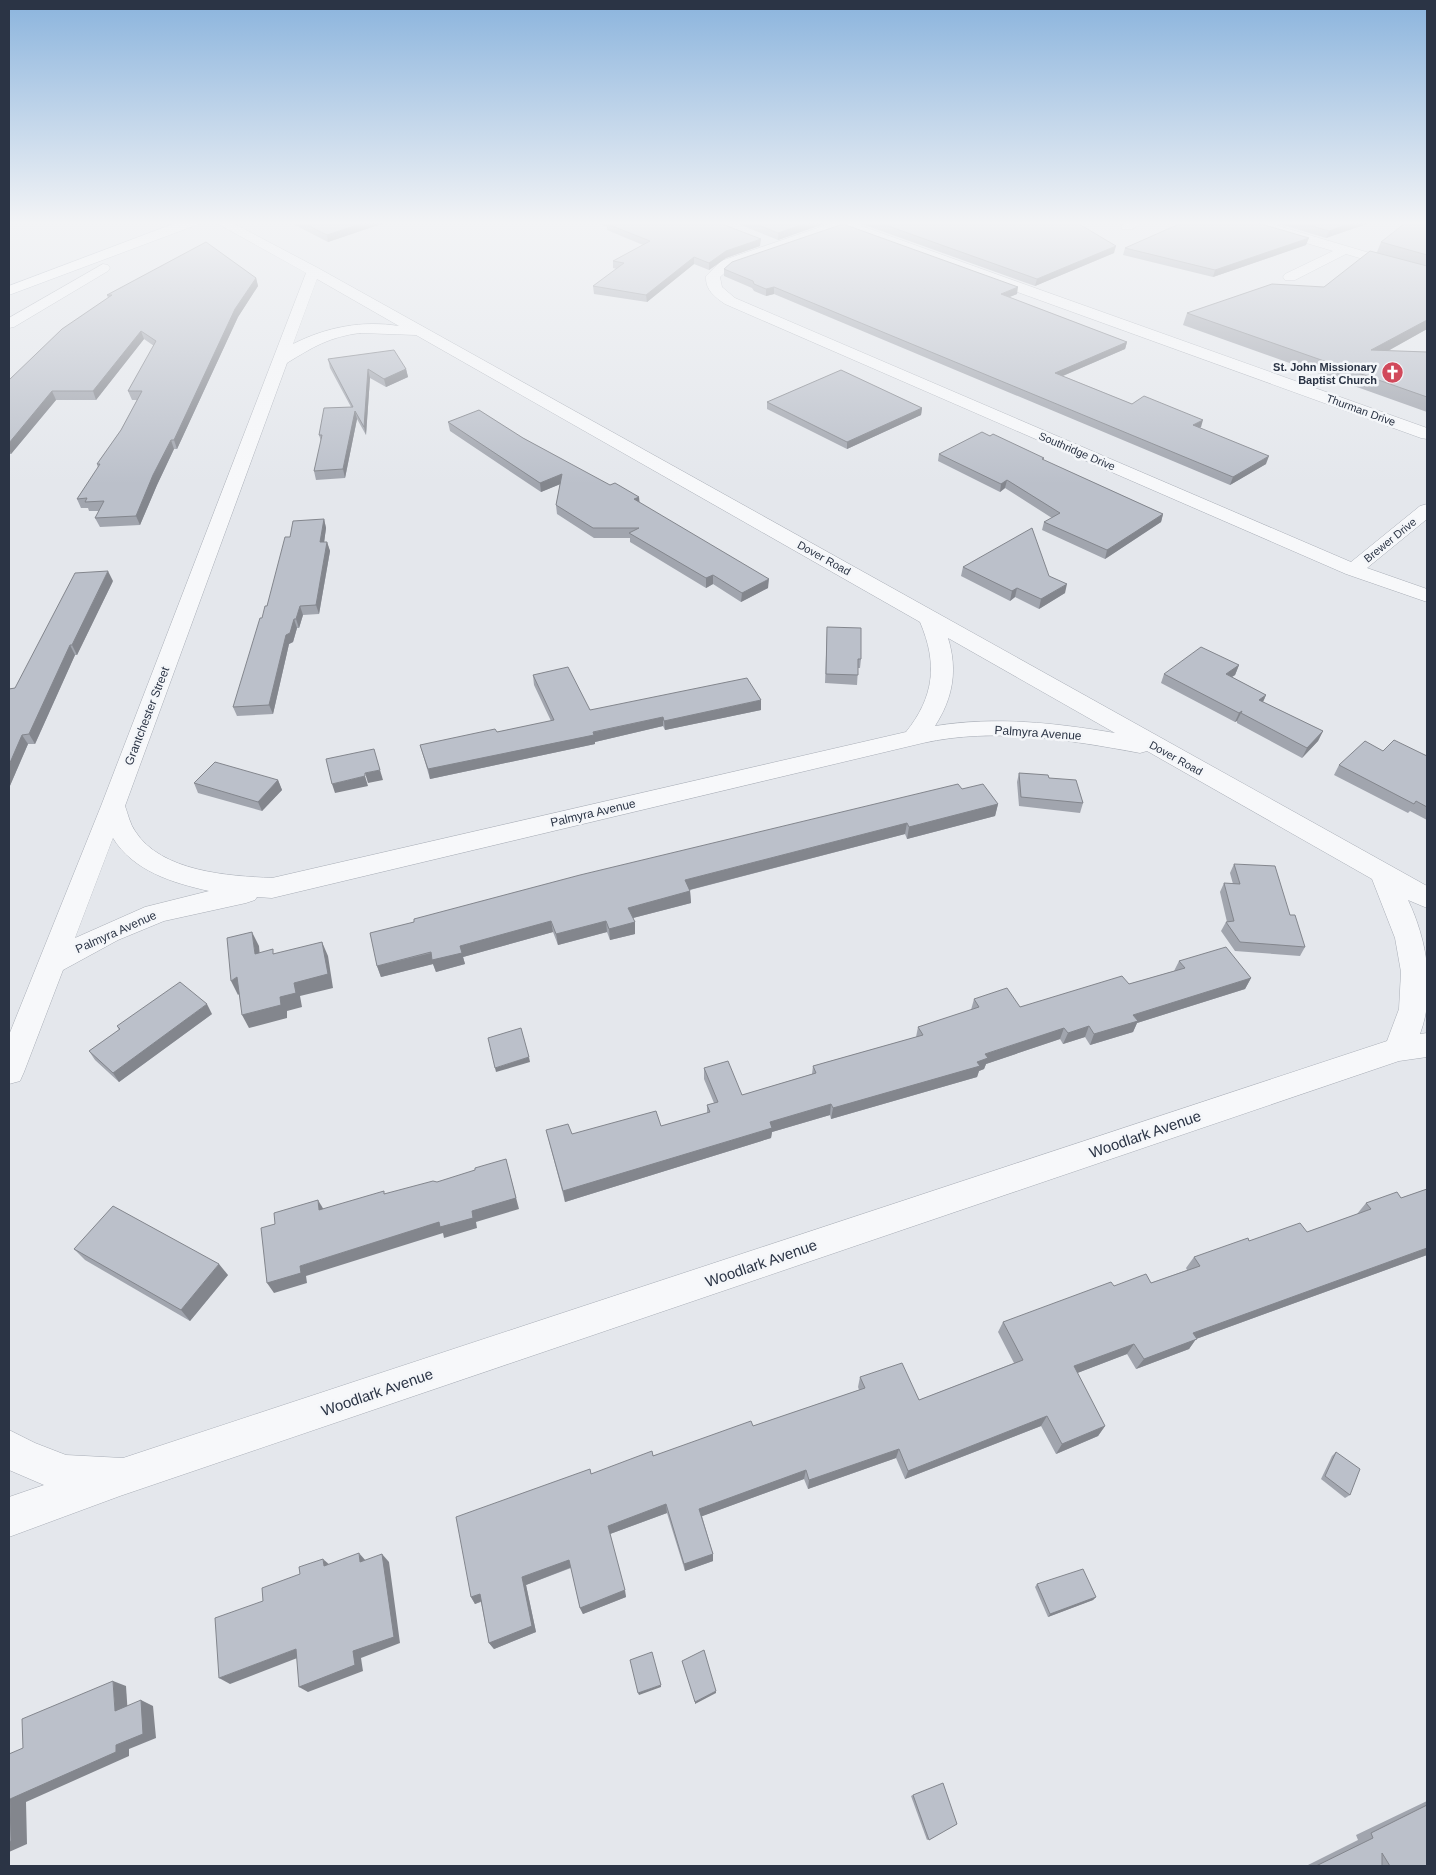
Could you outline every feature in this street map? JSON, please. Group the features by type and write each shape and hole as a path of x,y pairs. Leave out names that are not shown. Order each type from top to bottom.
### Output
{"street":[{"path":"9,324 35,308"},
{"name":"Grantchester Street","path":"9,1072 113,806 301,308"},
{"name":"Dover Road","path":"380,308 1427,898"},
{"name":"Southridge Drive","path":"747,308 1352,570 1427,596"},
{"name":"Thurman Drive","path":"1083,308 1427,434"},
{"path":"282,360 293,350 319,337 355,329 388,328 430,337"},
{"name":"Brewer Drive","path":"1352,570 1427,510"},
{"path":"914,738 925,724 934,707 942,684 944,666 941,650 937,635 928,616"},
{"name":"Palmyra Avenue","path":"50,964 94,940 144,918 171,909 272,888 914,738 953,731 1034,730 1089,736 1162,750"},
{"name":"Palmyra Avenue","path":"113,806 126,838 158,864 175,872 207,881 233,886 272,888"},
{"name":"Woodlark Avenue","path":"9,1517 123,1477 1413,1047 1415,974 1412,946 1404,917 1382,872"},
{"name":"Woodlark Avenue","path":"9,1449 24,1458 66,1474 123,1477"}],"building":[{"path":"92,308 235,308 174,440 171,440 153,475 136,516 95,518 104,501 85,502 87,498 77,499 100,464 97,464 121,430 142,391 128,391 156,341 141,331 93,391 52,391 9,443 9,380 62,329"},
{"path":"826,308 1039,308 1127,342 1055,373 1132,404 1144,396 1203,420 1193,425 1269,456 1233,477"},
{"path":"1200,308 1427,308 1427,320 1371,350 1427,352 1427,397 1187,313"},
{"path":"394,350 406,369 384,379 368,369 364,427 355,411 343,469 314,471 322,435 319,435 324,408 353,407 328,359"},
{"path":"841,370 922,408 847,442 767,402"},
{"path":"479,410 523,438 610,485 615,483 639,497 634,499 769,579 742,593 713,575 706,578 629,533 639,528 593,528 556,505 562,474 540,483 448,422"},
{"path":"982,432 990,436 993,434 1044,458 1042,459 1163,514 1107,550 1044,522 1060,513 1007,480 1001,484 939,454"},
{"path":"324,519 320,542 327,542 316,605 300,606 290,633 286,635 269,705 233,707 260,618 262,618 265,606 267,606 285,537 290,537 293,521"},
{"path":"1032,528 1049,576 1067,584 1041,599 1017,588 1012,591 963,567"},
{"path":"108,571 72,645 70,645 29,734 22,735 9,765 9,689 15,688 75,573"},
{"path":"827,627 861,628 861,659 858,659 858,675 826,674"},
{"path":"1201,647 1239,665 1226,674 1266,695 1259,700 1323,731 1307,748 1241,713 1242,711 1239,713 1164,674"},
{"path":"568,667 590,710 747,678 761,700 664,721 663,717 593,732 594,735 428,769 420,745 495,729 497,732 554,720 533,675"},
{"path":"1394,740 1427,756 1427,807 1416,801 1414,804 1339,765 1365,741 1383,751"},
{"path":"374,749 380,770 365,773 365,776 332,784 326,759"},
{"path":"215,762 278,780 258,802 194,783"},
{"path":"1019,773 1048,775 1049,778 1076,780 1083,803 1021,797"},
{"path":"958,784 962,789 983,784 998,804 909,827 907,823 685,880 690,891 628,908 635,922 609,929 606,921 556,934 551,921 460,946 462,953 432,960 431,952 377,966 370,933 414,922 414,919 580,875"},
{"path":"1234,864 1275,866 1290,915 1295,915 1305,947 1240,942 1226,922 1234,921 1224,883 1240,884"},
{"path":"252,932 255,954 273,949 273,954 322,942 328,974 294,983 296,993 280,997 281,1005 242,1015 237,977 231,981 227,938"},
{"path":"1226,947 1251,978 1133,1015 1138,1021 1094,1034 1089,1026 1068,1033 1064,1028 985,1054 988,1058 977,1062 980,1066 833,1108 831,1104 770,1122 772,1128 563,1191 546,1130 568,1124 572,1134 656,1111 661,1126 710,1112 707,1105 718,1102 704,1068 728,1061 742,1095 816,1073 813,1066 923,1035 918,1027 979,1007 974,999 1007,988 1020,1007 1122,976 1129,984 1185,968 1179,961"},
{"path":"180,982 207,1004 113,1073 89,1051 120,1029 117,1026"},
{"path":"521,1028 529,1057 495,1068 488,1038"},
{"path":"506,1159 516,1198 472,1211 473,1218 440,1227 439,1222 300,1266 301,1273 267,1283 261,1228 275,1224 274,1213 318,1200 319,1210 384,1191 384,1194 433,1181 437,1182"},
{"path":"1427,1189 1427,1248 1193,1333 1197,1339 1144,1359 1134,1344 1074,1366 1105,1426 1062,1444 1047,1416 908,1471 899,1449 809,1480 806,1470 699,1509 713,1554 684,1564 666,1504 608,1526 625,1590 580,1608 569,1560 522,1577 532,1626 489,1643 480,1594 471,1597 456,1517 590,1469 591,1474 652,1451 653,1456 751,1421 753,1426 865,1388 860,1377 902,1363 919,1400 1023,1360 1003,1322 1111,1282 1114,1286 1146,1274 1151,1283 1200,1266 1194,1257 1248,1238 1249,1241 1300,1223 1307,1232 1371,1209 1366,1203 1397,1192 1401,1198"},
{"path":"113,1206 219,1264 181,1310 74,1249"},
{"path":"1336,1452 1360,1469 1350,1495 1325,1476"},
{"path":"359,1553 360,1562 382,1554 394,1637 353,1651 355,1665 299,1687 296,1649 219,1678 215,1618 263,1601 262,1588 300,1574 299,1567 323,1559 324,1566"},
{"path":"1083,1569 1096,1597 1050,1614 1037,1584"},
{"path":"704,1650 716,1691 695,1702 682,1661"},
{"path":"652,1652 661,1685 638,1693 630,1660"},
{"path":"113,1681 115,1711 141,1700 143,1734 116,1745 116,1752 10,1799 11,1841 9,1842 9,1754 23,1748 22,1719"},
{"path":"943,1783 957,1824 929,1840 913,1795"},
{"path":"1427,1805 1427,1866 1390,1866 1382,1853 1382,1866 1316,1866 1373,1838 1371,1833"}],"place":[{"name":"St. John Missionary Baptist Church","path":"1393,373"}]}
